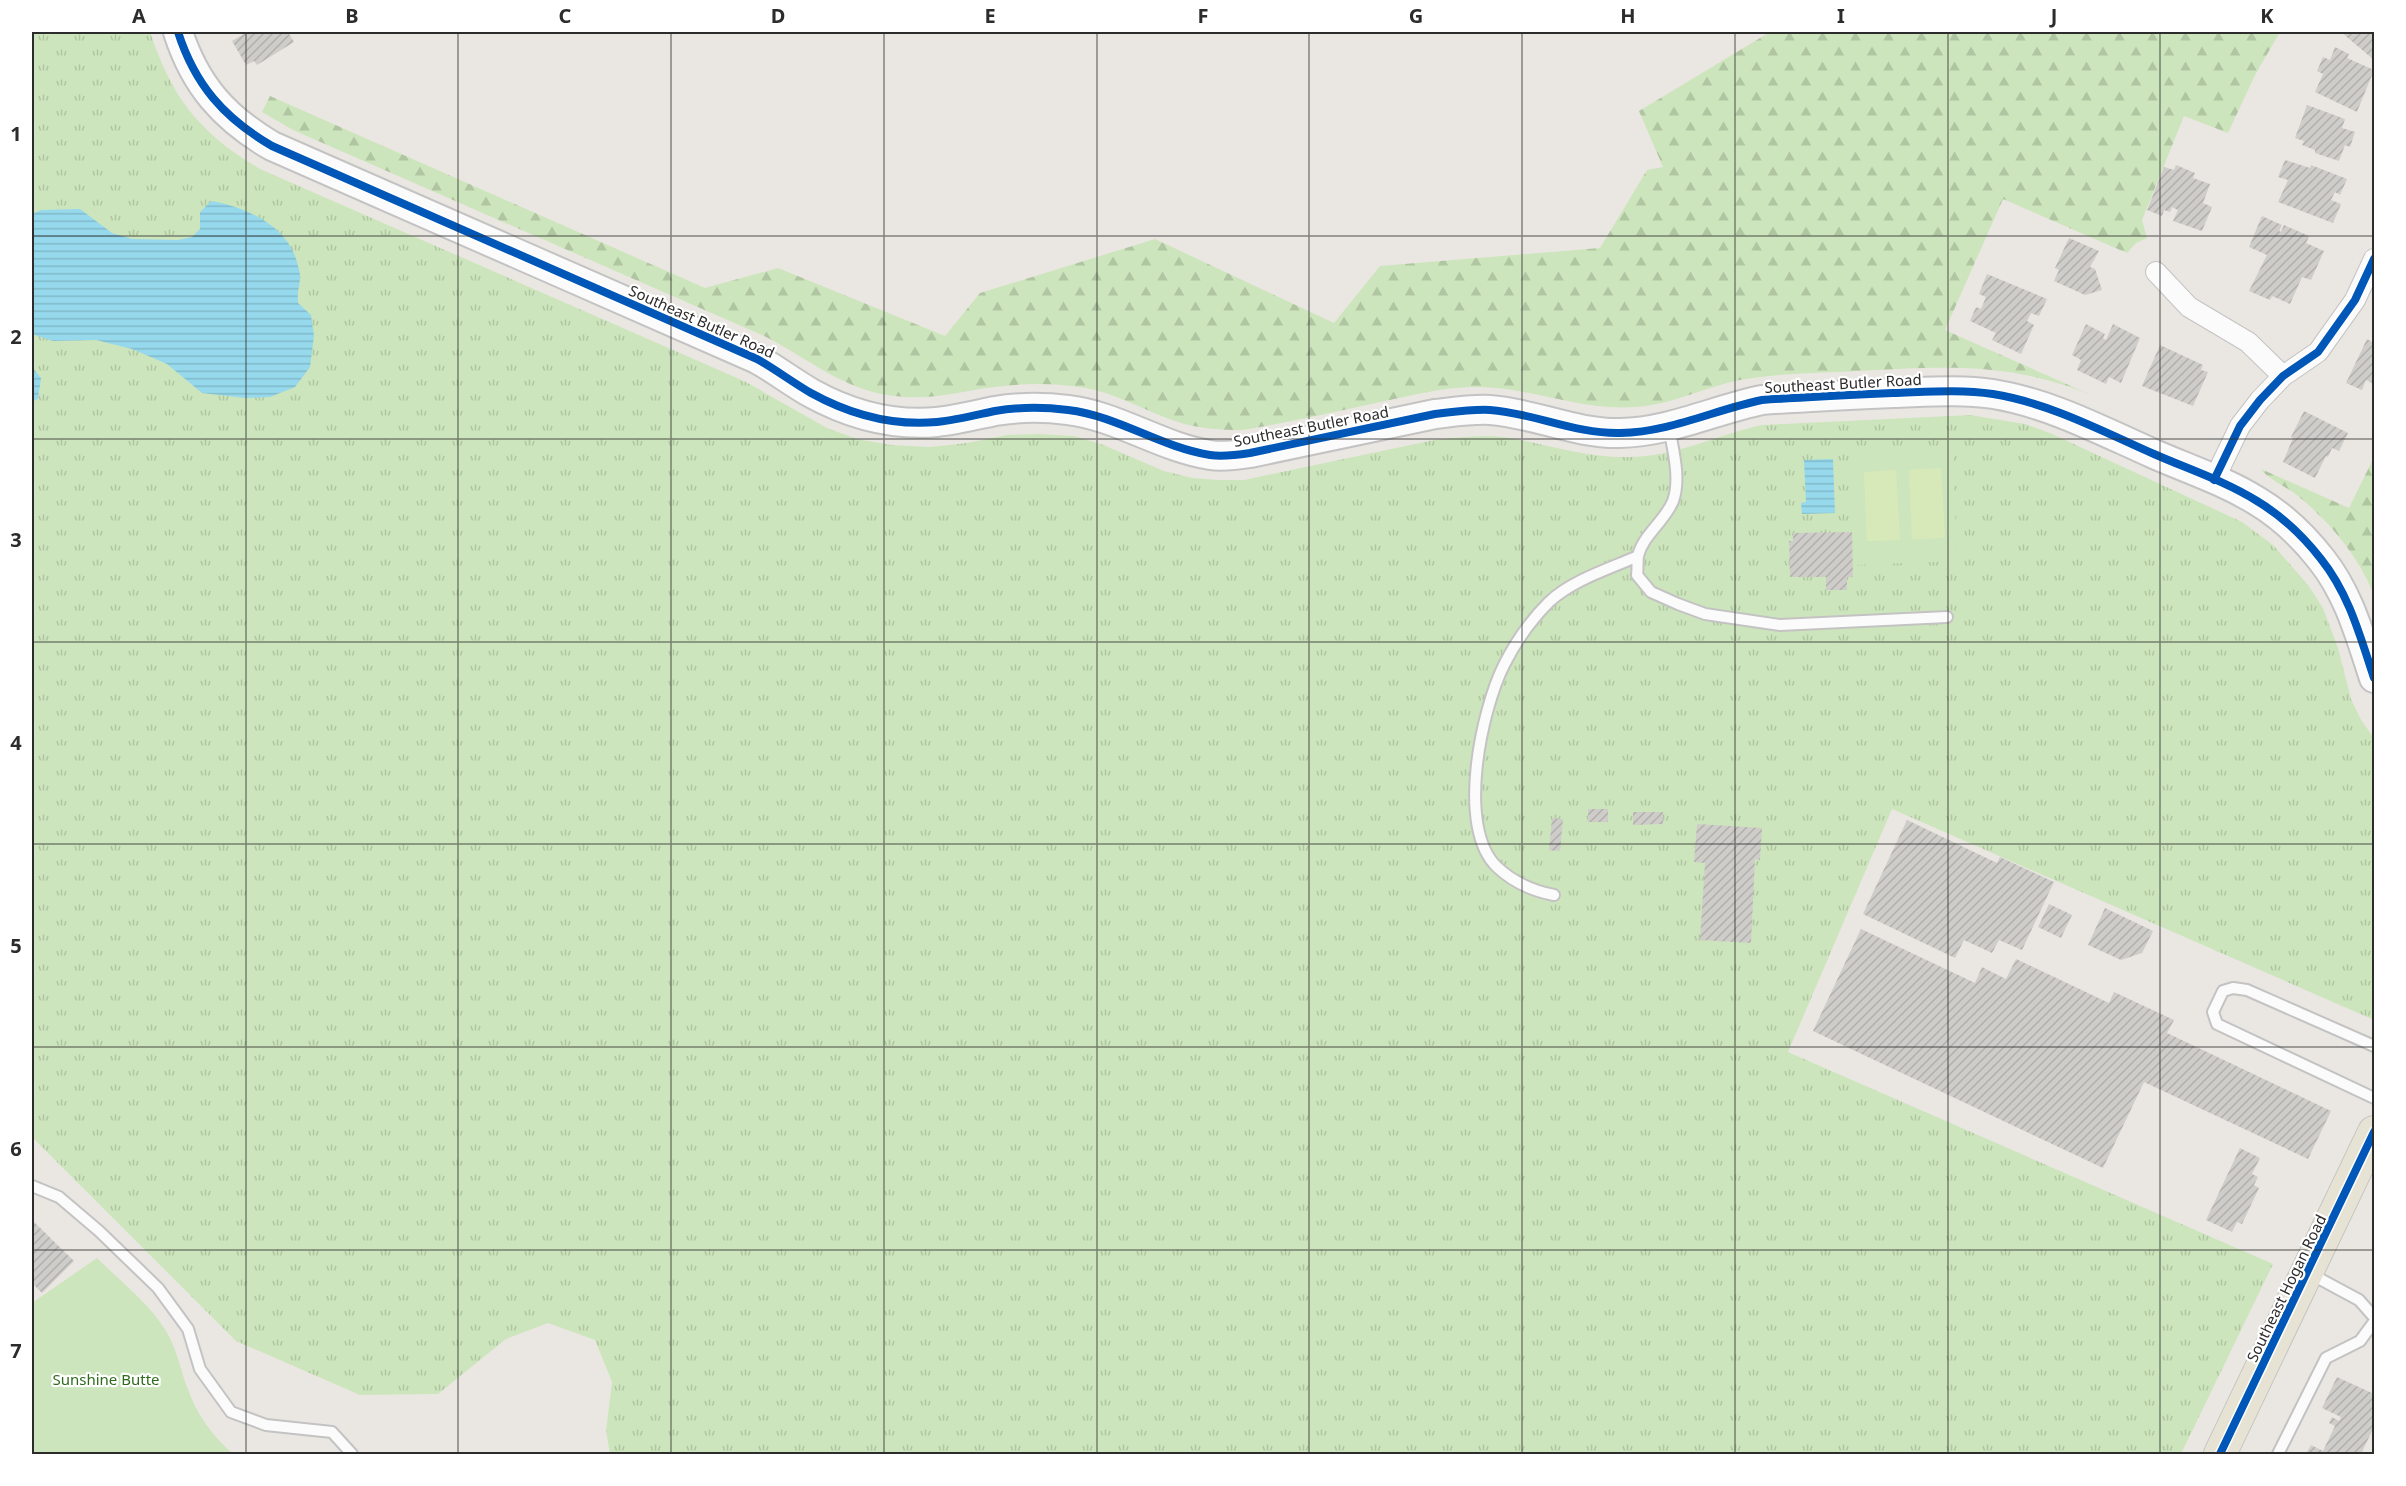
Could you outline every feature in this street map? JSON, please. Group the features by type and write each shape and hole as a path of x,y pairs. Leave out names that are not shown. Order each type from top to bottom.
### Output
{"main road":[{"name":"Southeast Butler Road","path":"178,32 185,55 212,98 248,132 272,146 748,355 778,370 809,392 857,413 908,422 937,422 1019,408 1068,410 1092,414 1190,451 1229,456 1435,414 1466,411 1491,410 1595,432 1619,433 1669,427 1736,405 1762,400 1931,392 1994,394 2047,408 2214,480 2257,501 2276,514 2293,528 2331,573 2349,605 2374,678"},
{"name":"Southeast Hogan Road","path":"2220,1455 2309,1273 2374,1132"}],"street":[{"path":"2214,480 2240,426 2283,376 2318,352 2370,285 2374,259"},
{"path":"2156,272 2189,307 2248,342 2283,376"}],"lane":[{"path":"1669,427 1676,477 1674,499 1667,514 1638,556 1638,575 1651,592 1706,614 1780,625 1947,616"},
{"path":"1554,895 1537,891 1515,881 1496,866 1484,846 1476,818 1474,788 1478,753 1485,724 1503,667 1522,635 1550,601 1578,583 1638,556"},
{"path":"2374,1046 2247,990 2233,988 2223,991 2213,1012 2217,1024 2374,1098"},
{"path":"32,1186 59,1197 99,1231 158,1288 188,1329 200,1370 231,1412 266,1425 332,1432 352,1455"},
{"path":"2309,1273 2359,1300 2374,1317"},
{"path":"2278,1455 2326,1358 2360,1341 2374,1322"}],"green space":[{"path":"32,32 150,32 168,76 190,112 220,142 260,169 744,381 827,428 857,439 891,445 931,447 1007,435 1074,436 1101,444 1164,471 1192,478 1244,480 1434,440 1459,437 1503,437 1594,455 1625,457 1660,454 1762,425 1970,415 2025,424 2050,433 2242,522 2273,545 2308,585 2323,608 2338,648 2351,699 2361,720 2374,738 2374,1020 1892,809 1788,1052 2273,1264 2181,1454 610,1454 606,1431 612,1382 595,1340 548,1323 506,1339 438,1394 360,1395 236,1341 32,1137"},
{"path":"1770,32 2280,32 2255,75 2228,133 2184,116 2142,220 2147,238 2136,243 2127,253 2003,199 1945,330 2089,394 2030,376 2002,371 1947,368 1754,378 1727,383 1662,403 1635,407 1593,405 1512,390 1470,387 1427,392 1243,430 1184,424 1109,394 1074,386 1018,385 921,397 895,396 859,388 764,336 293,130 262,112 270,96 705,288 778,268 945,336 980,293 1155,239 1334,323 1380,266 1600,248 1647,170 1663,167 1639,111"},
{"path":"1953,450 1957,561 1855,565 1851,453"},
{"path":"2374,457 2374,595 2352,554 2332,529 2298,496 2261,469 2349,508"},
{"path":"1941,468 1945,538 1912,539 1909,470"},
{"path":"1896,470 1900,540 1867,541 1864,472"},
{"name":"Sunshine Butte","path":"97,1258 143,1302 166,1331 200,1415 218,1440 233,1454 32,1454 32,1303"}],"water":[{"path":"211,201 251,213 263,220 284,238 292,249 300,274 298,303 311,315 314,336 310,367 295,387 270,397 245,398 202,393 167,364 132,349 96,340 53,341 32,334 32,214 41,210 80,209 112,233 132,239 178,240 192,237 200,229 200,212"},
{"path":"32,367 41,378 38,399 32,401"},
{"path":"1833,459 1835,513 1802,514 1801,503 1806,502 1804,460"}],"building":[{"path":"247,32 288,32 294,42 257,65 254,61 246,65 232,41"},
{"path":"2341,32 2374,32 2374,60"},
{"path":"2335,47 2349,54 2347,58 2374,70 2357,112 2315,92 2323,74 2317,71 2323,57 2330,60"},
{"path":"2307,105 2345,119 2342,128 2355,132 2350,147 2345,145 2339,161 2315,153 2315,150 2302,145 2304,141 2295,138"},
{"path":"2285,160 2310,168 2311,165 2347,179 2340,195 2335,192 2331,200 2341,204 2333,223 2278,202 2288,180 2278,177"},
{"path":"2176,165 2195,173 2193,178 2210,184 2203,203 2212,207 2202,231 2173,221 2178,210 2172,207 2170,212 2164,210 2162,216 2147,210 2164,167 2174,170"},
{"path":"2262,216 2282,225 2279,231 2281,232 2284,225 2309,236 2306,243 2324,251 2311,280 2302,277 2290,304 2272,296 2270,300 2249,291 2267,255 2249,247"},
{"path":"2069,238 2099,251 2090,267 2095,269 2102,290 2085,295 2054,281 2059,270 2055,268"},
{"path":"1987,274 2047,299 2039,316 2031,313 2027,321 2034,325 2021,354 1992,340 1996,333 1970,321 1976,307 1981,309 1986,297 1979,294"},
{"path":"2086,324 2105,334 2103,338 2106,340 2113,324 2140,338 2121,383 2109,377 2106,384 2077,370 2081,360 2072,355"},
{"path":"2367,339 2374,343 2374,384 2366,380 2362,390 2346,383"},
{"path":"2160,345 2203,365 2201,370 2208,372 2193,406 2142,386"},
{"path":"2304,411 2348,433 2339,451 2332,448 2328,457 2326,456 2315,478 2283,462 2293,438 2291,437"},
{"path":"1852,532 1853,577 1847,577 1847,590 1826,590 1826,577 1790,577 1789,541 1793,541 1793,533"},
{"path":"1588,809 1608,809 1608,822 1588,822"},
{"path":"1633,812 1663,812 1663,824 1633,825"},
{"path":"1552,818 1563,819 1560,851 1549,850"},
{"path":"1907,820 1997,863 2000,857 2054,882 2022,950 1999,940 1992,953 1964,940 1955,958 1863,914"},
{"path":"1697,824 1762,828 1760,860 1755,859 1751,943 1700,940 1705,863 1694,862"},
{"path":"2049,904 2072,915 2061,938 2038,927"},
{"path":"2105,908 2153,931 2142,953 2121,960 2088,945"},
{"path":"1861,929 1975,983 1982,967 2006,979 2016,959 2109,1003 2114,992 2174,1020 2167,1033 2331,1111 2308,1159 2144,1082 2103,1168 1813,1031"},
{"path":"2240,1148 2260,1158 2252,1174 2258,1177 2254,1185 2259,1188 2242,1224 2237,1222 2232,1232 2206,1220"},
{"path":"32,1220 74,1261 42,1293 32,1285"},
{"path":"2337,1377 2374,1394 2374,1432 2372,1431 2361,1454 2306,1454 2311,1445 2323,1451 2335,1426 2329,1423 2332,1417 2339,1421 2341,1417 2322,1408"}],"cycle path":[{"path":"178,32 193,68 213,98 239,124 272,146 757,359 811,393 841,407 872,417 921,423 1013,409 1068,410 1104,418 1192,451 1225,456 1250,453 1435,414 1469,410 1506,412 1587,430 1620,433 1657,429 1762,400 1930,392 1993,394 2034,404 2075,419 2232,487 2275,513 2307,542 2331,572 2353,616 2374,678"},
{"path":"2214,480 2240,426 2283,376 2318,352 2355,300 2374,259"},
{"path":"2220,1454 2374,1132"}]}
